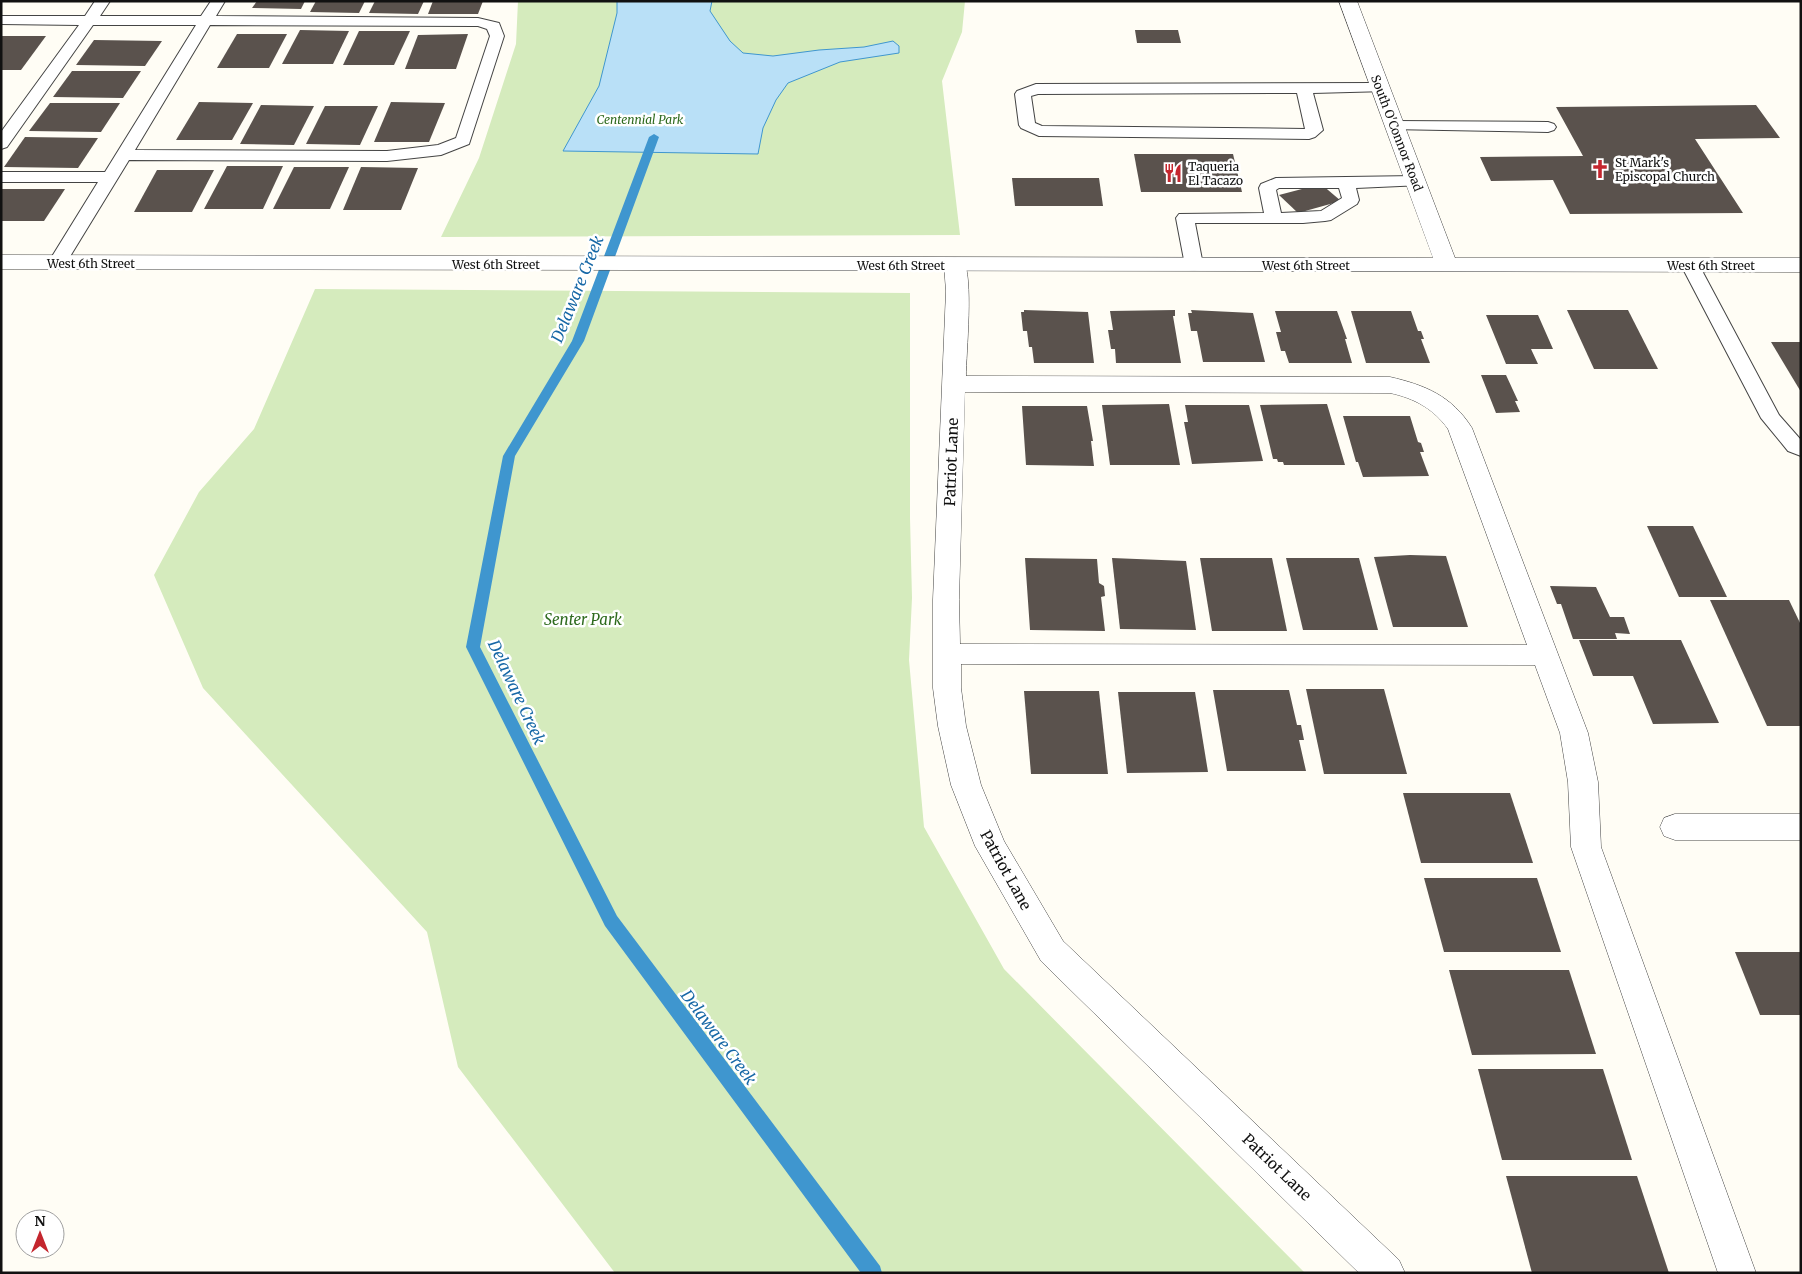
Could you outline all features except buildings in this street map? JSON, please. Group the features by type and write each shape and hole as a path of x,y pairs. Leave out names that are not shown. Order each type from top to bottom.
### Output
{"street":[{"name":"South O'Connor Road","path":"1348,1 1447,265"},
{"name":"West 6th Street","path":"1,262 1801,265"},
{"name":"Patriot Lane","path":"955,265 957,291 946,600 947,688 952,726 966,785 990,846 1052,951 1386,1273"},
{"path":"954,384 1390,385 1424,395 1451,413 1460,428 1574,733 1583,782 1586,847 1737,1273"},
{"path":"947,654 1545,655"},
{"path":"1675,827 1801,828"}],"lane":[{"path":"1,144 103,1"},
{"path":"57,262 218,1"},
{"path":"1,20 478,22 494,26 497,36 463,141 441,150 387,156 124,155"},
{"path":"1304,88 1315,130 1309,134 1039,131 1027,125 1023,94 1036,89 1304,88 1380,88"},
{"path":"1395,126 1548,127"},
{"path":"1,177 110,178"},
{"path":"1274,218 1267,188 1276,183 1416,181"},
{"path":"1194,265 1185,218 1304,218 1325,216 1351,200 1346,183"},
{"path":"1690,265 1771,418 1795,446 1801,449"}],"green space":[{"name":"Centennial Park","path":"518,1 965,1 962,32 942,81 960,235 441,237 479,158 516,44"},
{"name":"Senter Park","path":"315,289 910,293 912,598 909,660 924,827 1004,969 1305,1273 615,1273 458,1067 427,932 203,688 154,575 199,492 254,429"}],"water":[{"path":"617,1 712,1 710,11 730,41 743,53 773,56 864,47 893,41 899,46 899,53 840,62 788,83 776,100 763,128 758,154 563,151 599,86 617,13"}],"waterway":[{"name":"Delaware Creek","path":"654,137 578,341 509,456 473,647 611,921 873,1273"}],"place":[{"name":"St Mark's Episcopal Church","path":"1600,169"},
{"name":"Taqueria El Tacazo","path":"1173,173"}]}
